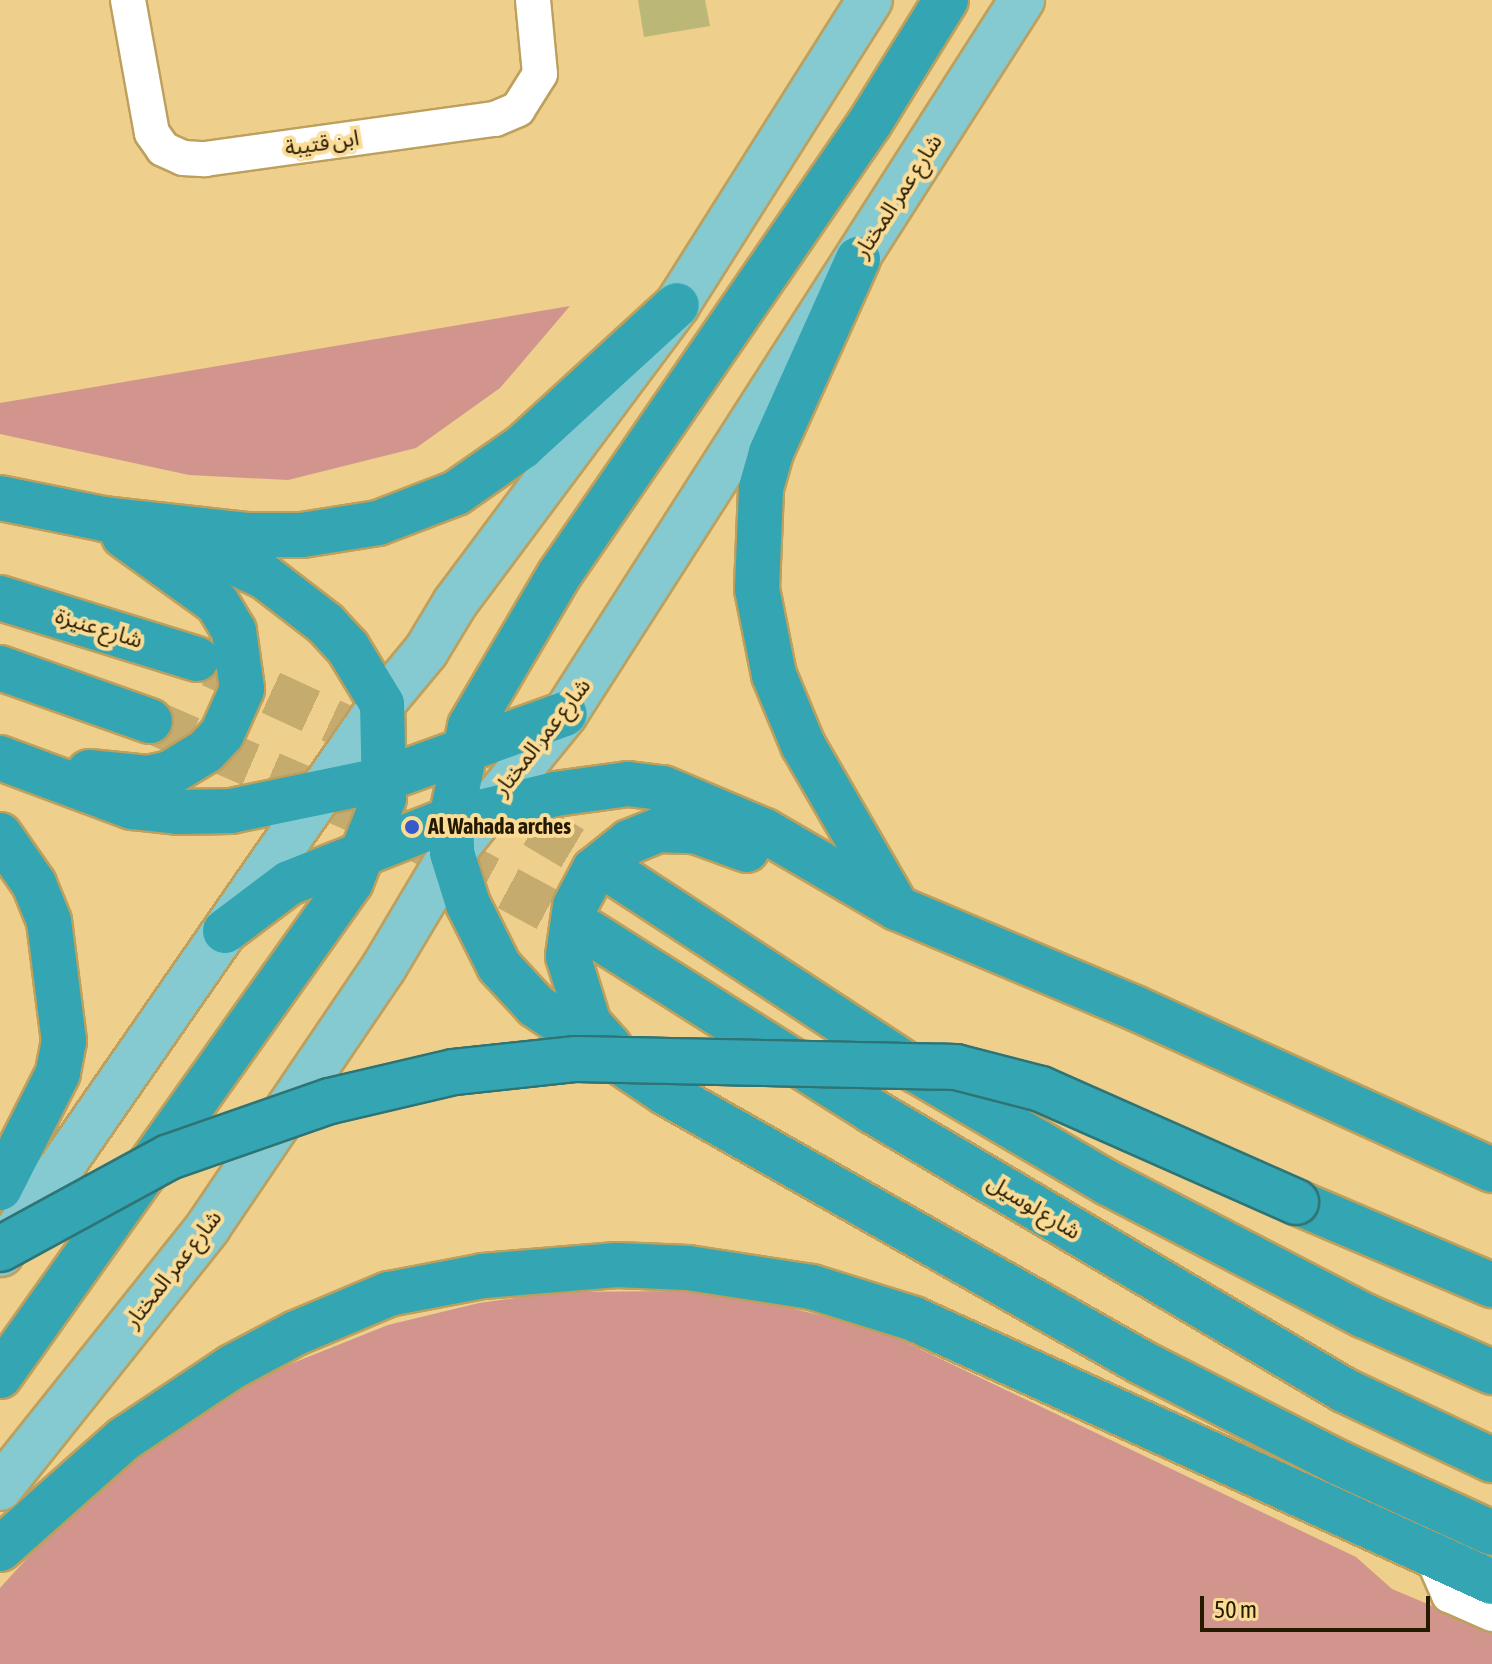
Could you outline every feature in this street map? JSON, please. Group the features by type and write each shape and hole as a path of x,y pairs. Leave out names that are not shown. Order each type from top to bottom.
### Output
{"highway":[{"path":"946,0 869,124 559,575 470,726 463,755 462,827 468,904 499,966 536,1006 637,1074 741,1138 1141,1362 1351,1469 1492,1533"},
{"path":"858,259 771,453 761,489 757,589 774,675 803,745 897,908"},
{"path":"0,498 104,519 246,535 302,535 415,512 456,493 522,447 677,305"},
{"path":"0,1376 270,1003 367,850 385,779 382,704 348,648 301,601 216,554 104,519"},
{"path":"10,761 135,777 170,773 206,751 234,715 242,689 234,631 217,603 104,519"},
{"name":"شارع عنيزة","path":"0,598 197,659"},
{"path":"0,668 150,721"},
{"path":"10,761 132,807 178,812 231,811 320,796 385,779 463,755 565,714"},
{"path":"225,931 289,883 367,850 628,784 663,788 765,831 897,908 1135,1008 1492,1170"},
{"path":"637,1074 589,1024 568,956 575,906 594,870 629,842 658,830 695,831 835,874"},
{"path":"0,835 34,884 49,921 64,1041 58,1073 0,1188"},
{"path":"617,875 917,1071 1108,1183 1365,1316 1492,1372"},
{"name":"شارع لوسيل","path":"589,932 872,1111 1344,1390 1492,1460"},
{"path":"0,1249 169,1157 330,1101 454,1072 576,1059 956,1067 1041,1089 1492,1285"},
{"path":"0,1549 124,1439 232,1367 296,1333 389,1294 483,1276 617,1265 688,1268 812,1287 914,1319 1492,1582"}],"main road":[{"path":"0,1256 382,704 426,651 455,603 677,305 870,0"},
{"name":"شارع عمر المختار","path":"0,1488 208,1227 384,967 462,827 565,714 1022,0"}],"street":[{"name":"ابن قتيبة","path":"128,0 152,133 163,149 183,158 205,159 495,119 518,109 540,74 533,0"},
{"path":"1432,1556 1449,1595 1492,1614"}],"shaded area":[{"path":"570,306 500,388 416,448 288,480 189,475 0,434 0,403"},
{"path":"679,1291 754,1299 880,1330 1356,1557 1392,1589 1492,1631 1492,1664 0,1664 0,1588 50,1533 127,1464 199,1410 253,1379 388,1325 479,1303 557,1292"}],"building":[{"path":"638,0 705,0 710,26 644,37"}],"tunnel":[{"path":"211,665 395,750"},
{"path":"150,721 392,826 589,932"},
{"path":"478,792 617,875"}],"place":[{"name":"Al Wahada arches","path":"412,827"}]}
